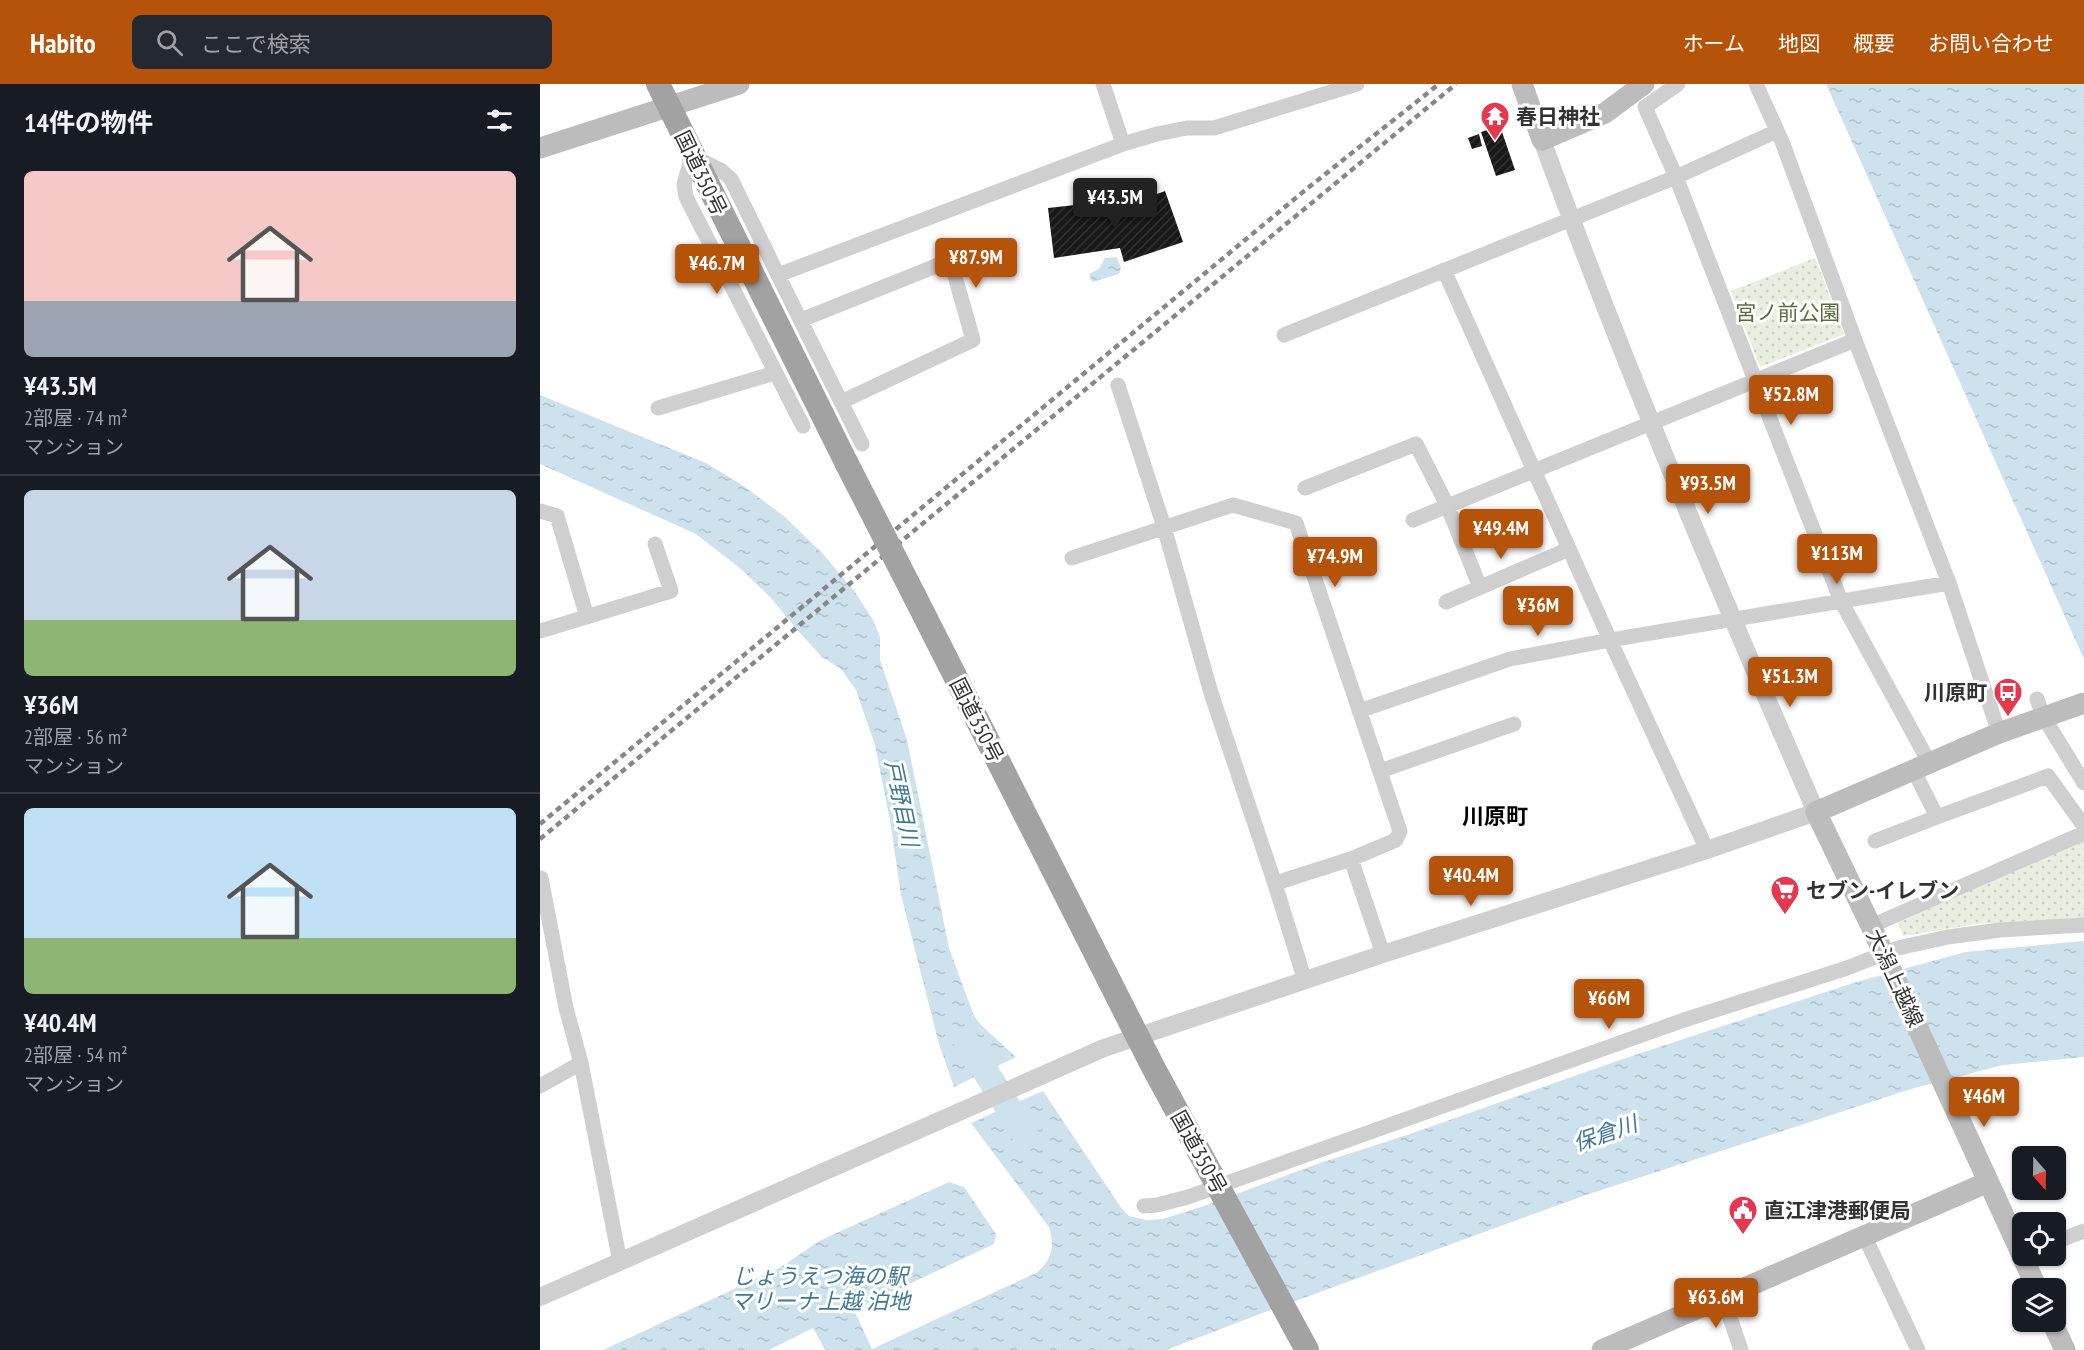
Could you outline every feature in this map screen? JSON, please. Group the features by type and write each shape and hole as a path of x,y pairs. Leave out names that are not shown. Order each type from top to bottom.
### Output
{"highway":[{"name":"国道350号","path":"658,84 777,326 1137,1037 1307,1350"}],"main road":[{"path":"540,148 739,84"},
{"path":"1522,84 1542,140 1605,113 1644,84"},
{"path":"1816,812 1999,733 2048,709 2084,703"},
{"name":"大潟上越線","path":"1816,812 1871,926 2012,1234"},
{"path":"1602,1350 1988,1182"},
{"path":"2057,1332 2065,1350"}],"street":[{"path":"1103,84 1124,144"},
{"path":"778,275 1124,144 1187,128 1214,128 1232,124 1357,84"},
{"path":"1678,84 1646,107 1676,177 1841,601 1922,767 1937,817"},
{"path":"1756,84 1783,144 1855,340 1949,583 1999,733"},
{"path":"1284,335 1676,177 1777,131"},
{"path":"540,1297 1104,1048 1816,812 1731,619 1571,220 1542,140"},
{"path":"802,426 686,197 684,184 692,156 722,171 731,179 862,444"},
{"path":"801,320 940,264 953,269 973,340 842,402"},
{"path":"1444,270 1707,850"},
{"path":"1413,520 1855,340"},
{"path":"658,408 775,373"},
{"path":"1118,385 1164,527 1211,693 1305,981"},
{"path":"1305,488 1416,444 1447,505 1480,587"},
{"path":"1072,558 1233,505 1296,523 1400,831 1396,840 1351,859 1275,884"},
{"path":"540,511 557,516 587,617"},
{"path":"540,631 671,591 655,544"},
{"path":"1446,602 1569,549"},
{"path":"1359,711 1510,659 1949,583"},
{"path":"2048,709 2084,783"},
{"path":"1380,771 1514,724"},
{"path":"1875,841 2048,776 2084,826"},
{"path":"1871,926 2084,832"},
{"path":"1351,859 1383,954"},
{"path":"541,878 620,1262"},
{"path":"1144,1206 1221,1190 1684,1020 1886,960 1898,948 1948,937 2000,930 2084,926"},
{"path":"540,1086 581,1064"},
{"path":"2066,1238 2084,1231"},
{"path":"1864,1235 1918,1350"},
{"path":"1723,1297 1741,1350"}],"green space":[{"name":"宮ノ前公園","path":"1815,258 1844,334 1760,367 1731,291"},
{"path":"2084,838 2084,918 1977,924 1903,936 1898,923"}],"water":[{"path":"1826,84 2084,84 2084,659 2066,619"},
{"path":"1117,257 1121,268 1119,274 1092,282 1089,274 1099,269 1105,258"},
{"path":"540,395 706,463 745,487 785,517 824,555 855,592 873,620 880,637 880,660 907,740 949,948 974,1016 1016,1057 954,1087 939,1044 901,895 890,820 875,745 856,690 841,669 822,657 770,597 741,569 696,534 540,464"},
{"path":"2084,941 2084,1057 2003,1065 1911,1089 1586,1195 1166,1350 825,1350 813,1328 769,1350 603,1350 781,1267 819,1241 949,1182 964,1187 996,1234 994,1244 854,1310 872,1349 1036,1273 1046,1263 1051,1253 1052,1241 1049,1227 971,1123 1043,1091 1122,1209 1129,1216 1146,1220 1163,1219 1620,1060 1853,983 1966,952"}],"building":[{"path":"1500,126 1515,170 1496,176 1481,132"},
{"path":"1479,134 1482,146 1472,149 1468,138"},
{"path":"1165,191 1183,242 1124,262 1120,248 1054,258 1048,208 1084,204 1094,217"}],"waterway":[{"name":"戸野目川","path":"967,1042 1026,1136"}],"railway":[{"path":"540,824 1309,187 1439,84"},
{"path":"540,839 1456,84"}],"place":[{"name":"春日神社","path":"1495,142"},
{"name":"川原町","path":"2008,718"},
{"name":"セブン-イレブン","path":"1785,916"},
{"name":"直江津港郵便局","path":"1743,1236"}],"district":[{"name":"川原町","path":"1495,816"}],"water label":[{"name":"保倉川","path":"1605,1133"},
{"name":"じょうえつ海の駅 マリーナ上越 泊地","path":"820,1288"}]}
